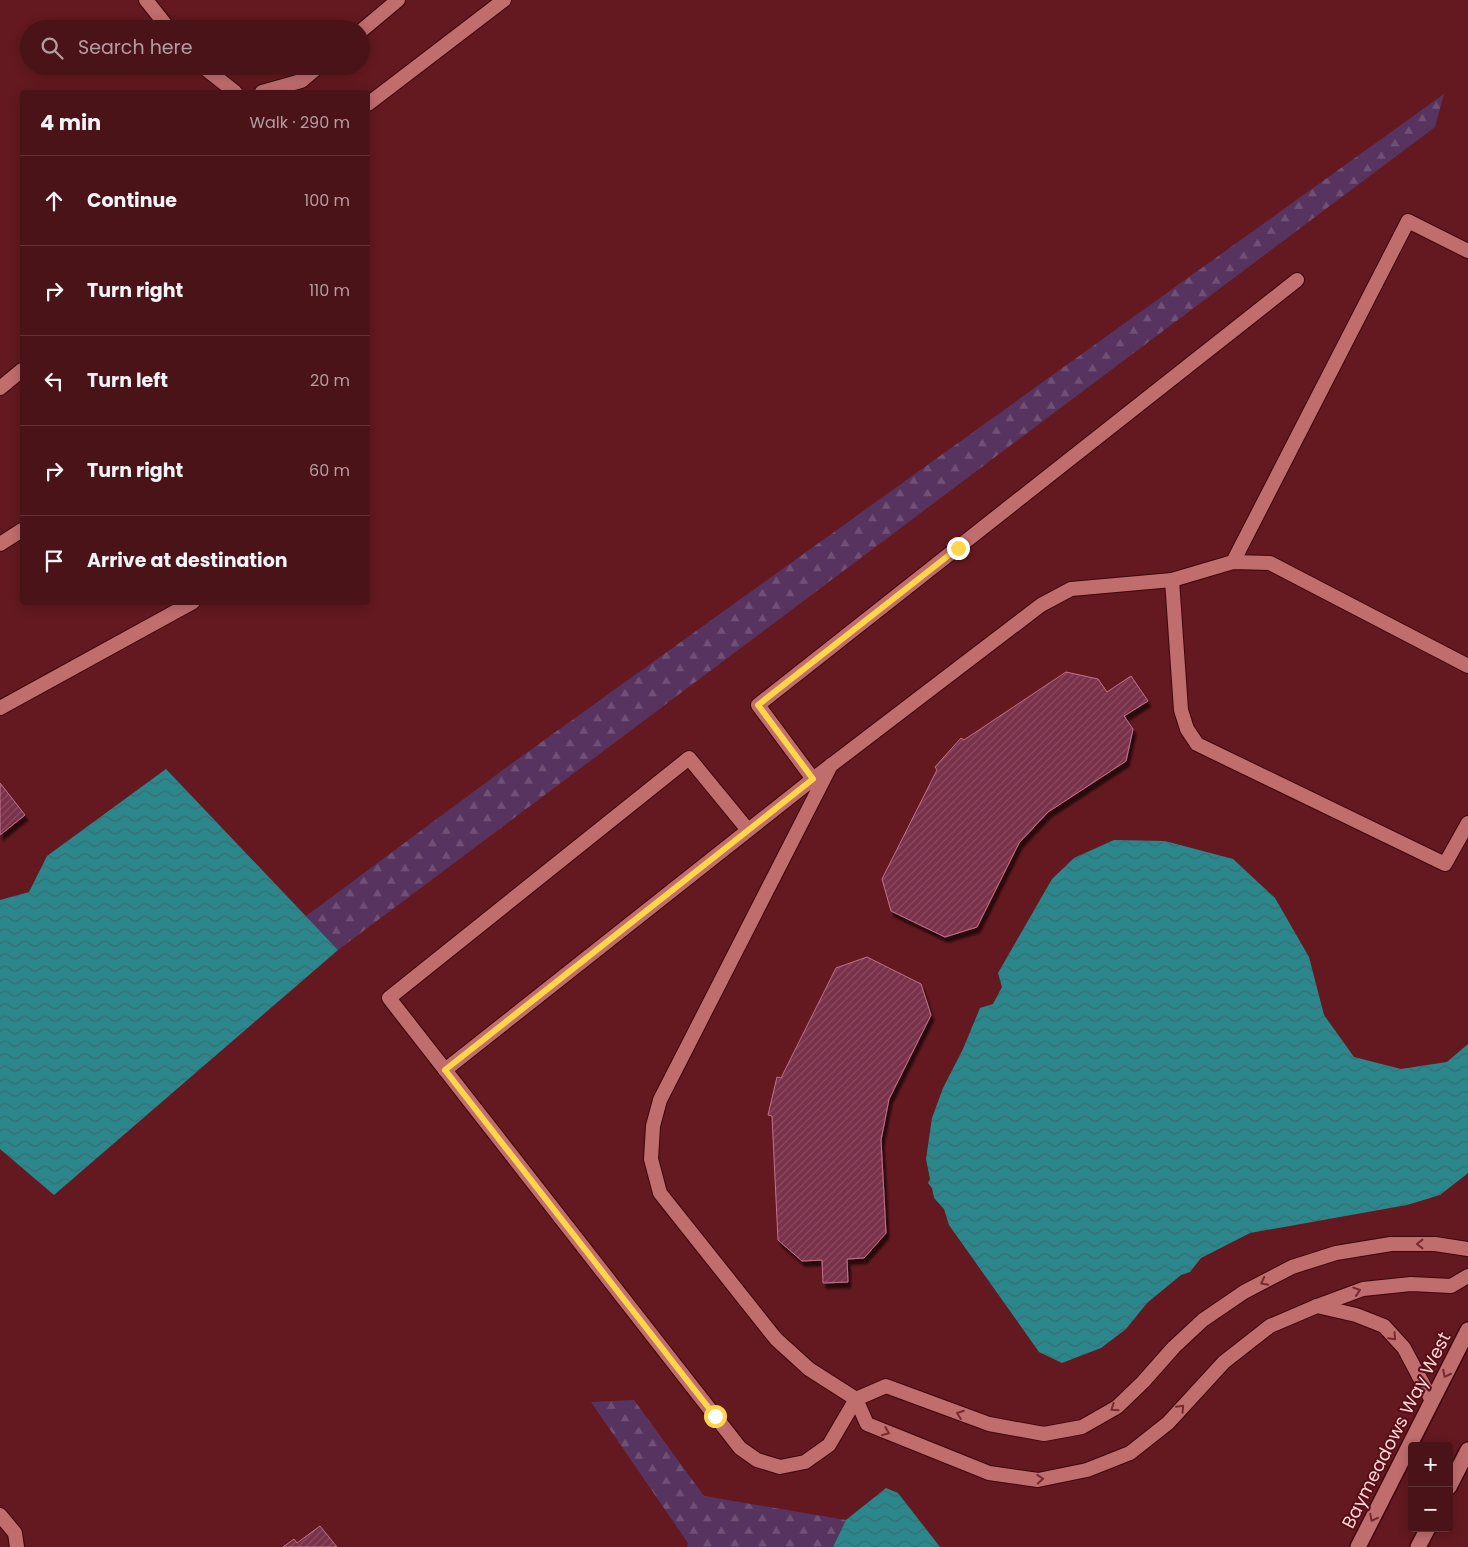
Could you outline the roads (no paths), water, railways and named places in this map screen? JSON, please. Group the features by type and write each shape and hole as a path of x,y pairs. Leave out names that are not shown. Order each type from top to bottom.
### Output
{"street":[{"name":"Baymeadows Way West","path":"1358,1547 1468,1330"},
{"path":"1453,1479 1468,1450"},
{"path":"1418,1547 1426,1532"}],"lane":[{"path":"146,0 162,20"},
{"path":"370,23 398,0"},
{"path":"370,102 504,0"},
{"path":"213,75 232,90"},
{"path":"269,90 301,81 308,75"},
{"path":"1233,562 1408,221 1468,251"},
{"path":"813,779 758,705 1297,280"},
{"path":"0,388 20,372"},
{"path":"0,544 20,531"},
{"path":"445,1070 831,765 1041,605 1071,589 1172,580 1233,562 1270,563 1468,666"},
{"path":"1172,580 1181,710 1186,729 1197,744 1445,864 1468,823"},
{"path":"0,708 188,605"},
{"path":"748,830 690,758 389,998 740,1448 758,1460 780,1467 805,1462 829,1445 856,1399 886,1386 989,1424 1044,1434 1082,1426 1117,1407 1203,1320 1244,1292 1292,1267 1336,1253 1391,1244 1435,1244 1468,1249"},
{"path":"831,765 660,1100 653,1126 651,1159 660,1193 776,1339 809,1368 856,1399 866,1424 989,1473 1038,1480 1087,1470 1130,1453 1168,1423 1224,1362 1270,1326 1363,1289 1410,1284 1451,1286 1468,1276"},
{"path":"1318,1306 1356,1315 1384,1326 1404,1348 1432,1401"},
{"path":"0,1515 15,1533 17,1547"}],"water":[{"path":"166,769 338,950 54,1195 0,1149 0,900 29,892 47,856"},
{"path":"1114,840 1165,841 1233,859 1275,898 1309,957 1324,1015 1354,1057 1401,1069 1447,1062 1468,1044 1468,1172 1440,1195 1407,1205 1250,1233 1201,1258 1190,1272 1181,1275 1147,1303 1126,1329 1101,1348 1062,1363 1039,1352 949,1225 944,1209 934,1198 932,1188 928,1183 930,1179 926,1159 932,1118 943,1088 963,1049 980,1008 993,1004 1002,987 998,973 1052,879 1074,858"},
{"path":"886,1488 898,1493 940,1547 833,1547 846,1520"}]}
